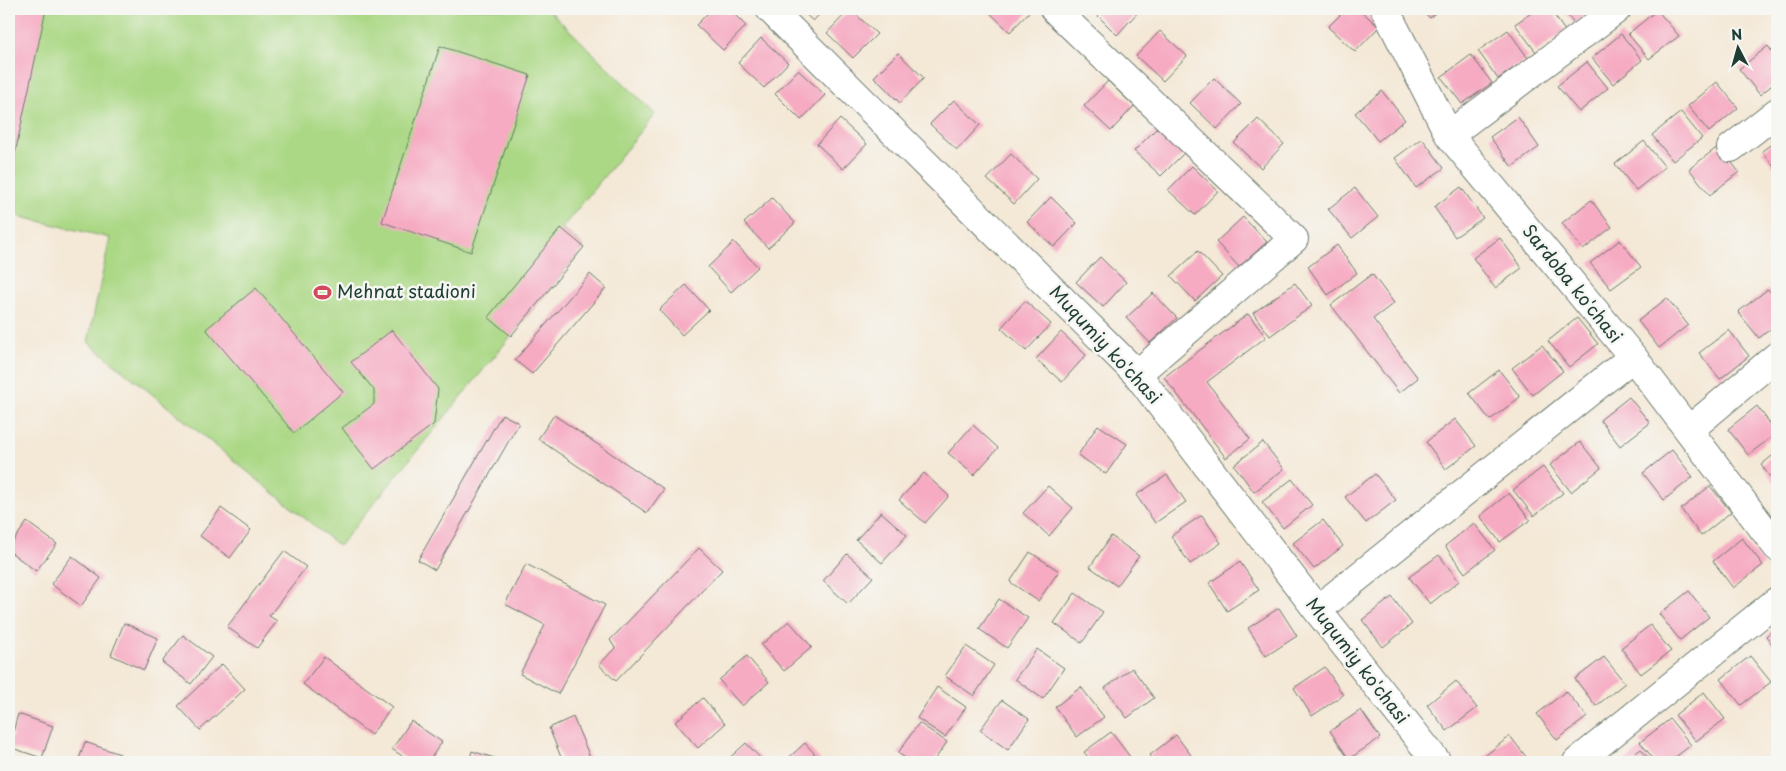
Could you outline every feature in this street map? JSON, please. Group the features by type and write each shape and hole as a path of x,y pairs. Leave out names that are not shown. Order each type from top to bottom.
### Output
{"street":[{"name":"Muqumiy ko'chasi","path":"770,9 1137,374 1317,610 1437,762"},
{"path":"1054,9 1294,239 1137,374"},
{"name":"Sardoba ko'chasi","path":"1385,9 1450,135 1633,357 1777,547"},
{"path":"1450,135 1618,9"},
{"path":"1731,148 1777,112"},
{"path":"1689,430 1777,356"},
{"path":"1317,610 1633,357"},
{"path":"1577,762 1777,601"}],"green space":[{"name":"Mehnat stadioni","path":"9,9 548,9 655,114 562,228 584,247 339,546 88,342 110,238 9,214"}],"building":[{"path":"9,9 46,9 11,172 9,171"},
{"path":"712,9 729,9 746,26 723,50 696,25"},
{"path":"800,9 825,9 813,21"},
{"path":"850,9 877,34 853,58 827,33"},
{"path":"986,9 1032,9 1010,32"},
{"path":"1091,9 1138,9 1140,10 1117,35"},
{"path":"1346,9 1359,9 1379,27 1355,52 1328,27"},
{"path":"1420,9 1439,9 1430,18"},
{"path":"1537,9 1550,9 1565,31 1536,52 1515,24"},
{"path":"1563,9 1595,9 1574,24"},
{"path":"1657,10 1679,36 1649,59 1628,34"},
{"path":"1508,30 1528,58 1498,79 1478,51"},
{"path":"1160,31 1187,56 1163,81 1136,56"},
{"path":"1621,34 1642,60 1613,84 1592,58"},
{"path":"761,38 788,63 764,88 738,63"},
{"path":"440,46 530,75 471,252 382,222"},
{"path":"1768,46 1777,58 1777,81 1760,95 1739,69"},
{"path":"898,53 924,78 900,103 874,77"},
{"path":"1471,55 1492,83 1462,104 1441,77"},
{"path":"1587,62 1608,88 1579,112 1557,86"},
{"path":"798,70 825,95 801,120 775,94"},
{"path":"1214,78 1241,104 1217,129 1190,103"},
{"path":"1108,81 1134,106 1111,131 1084,106"},
{"path":"1717,82 1738,108 1709,132 1688,106"},
{"path":"1382,91 1405,120 1378,141 1355,113"},
{"path":"954,100 980,125 957,150 930,124"},
{"path":"1681,112 1702,138 1673,161 1652,135"},
{"path":"1518,117 1539,147 1512,167 1490,137"},
{"path":"840,119 867,144 843,169 817,144"},
{"path":"1258,119 1284,144 1261,168 1234,143"},
{"path":"1158,127 1185,152 1161,176 1134,151"},
{"path":"1422,138 1444,168 1416,188 1395,158"},
{"path":"1777,140 1777,171 1762,151"},
{"path":"1644,141 1665,167 1636,190 1615,164"},
{"path":"1719,146 1739,172 1710,195 1689,169"},
{"path":"1011,154 1037,179 1014,204 987,179"},
{"path":"1192,166 1218,191 1195,215 1168,190"},
{"path":"1461,187 1483,218 1455,237 1434,207"},
{"path":"1355,188 1378,217 1352,238 1328,209"},
{"path":"1051,197 1077,223 1054,247 1027,222"},
{"path":"772,198 795,223 768,248 744,223"},
{"path":"1591,200 1612,227 1583,250 1562,223"},
{"path":"1243,217 1267,242 1239,267 1216,242"},
{"path":"561,228 584,247 511,336 488,317"},
{"path":"1500,238 1522,268 1495,288 1473,258"},
{"path":"1620,240 1641,267 1611,289 1590,263"},
{"path":"734,242 758,267 731,292 708,267"},
{"path":"1337,245 1357,273 1328,295 1308,267"},
{"path":"1198,251 1222,276 1195,301 1171,276"},
{"path":"1100,257 1126,282 1103,307 1076,282"},
{"path":"590,274 606,288 532,374 515,360"},
{"path":"1372,274 1394,303 1373,319 1418,378 1399,393 1331,305"},
{"path":"1295,283 1312,306 1270,336 1253,313"},
{"path":"686,285 709,310 682,335 659,310"},
{"path":"256,288 343,392 294,433 206,329"},
{"path":"1768,289 1777,301 1777,324 1759,338 1738,312"},
{"path":"1153,293 1177,318 1150,343 1126,318"},
{"path":"1667,298 1688,325 1659,348 1638,321"},
{"path":"1025,301 1051,324 1026,351 1001,328"},
{"path":"1248,314 1266,337 1207,382 1250,439 1226,458 1164,377"},
{"path":"1577,318 1598,344 1569,367 1548,341"},
{"path":"392,330 438,389 434,424 374,469 342,428 374,404 374,390 351,362"},
{"path":"1729,330 1749,356 1720,379 1699,353"},
{"path":"1061,332 1086,355 1062,382 1036,359"},
{"path":"1542,345 1563,371 1533,395 1512,368"},
{"path":"1499,370 1520,397 1490,420 1469,393"},
{"path":"1629,397 1650,423 1620,446 1600,420"},
{"path":"1757,406 1777,433 1748,455 1728,429"},
{"path":"502,414 519,423 435,570 418,560"},
{"path":"554,415 664,489 647,513 538,439"},
{"path":"1455,419 1476,446 1446,469 1426,442"},
{"path":"973,425 998,448 974,475 948,453"},
{"path":"1098,425 1127,444 1106,474 1078,455"},
{"path":"1263,442 1284,469 1254,492 1234,465"},
{"path":"1580,442 1601,468 1571,492 1550,465"},
{"path":"1672,450 1693,477 1664,500 1643,473"},
{"path":"1777,452 1777,486 1761,465"},
{"path":"1543,467 1563,493 1534,516 1513,490"},
{"path":"924,473 949,496 925,523 899,500"},
{"path":"1375,474 1396,500 1366,523 1345,497"},
{"path":"1167,475 1186,502 1155,523 1136,495"},
{"path":"1292,479 1312,505 1283,528 1262,502"},
{"path":"1048,486 1073,508 1049,536 1023,513"},
{"path":"1710,486 1731,512 1701,536 1681,509"},
{"path":"1509,493 1530,520 1500,542 1480,516"},
{"path":"221,508 251,530 230,558 200,536"},
{"path":"881,512 907,535 882,563 856,540"},
{"path":"1202,515 1221,543 1190,564 1171,536"},
{"path":"1323,520 1343,546 1314,569 1293,543"},
{"path":"27,522 57,544 36,571 9,551 9,547"},
{"path":"1474,523 1495,550 1465,573 1445,546"},
{"path":"1111,536 1139,556 1117,586 1090,567"},
{"path":"1742,538 1763,565 1733,588 1713,561"},
{"path":"699,548 722,570 616,681 599,665 615,648 610,640"},
{"path":"284,551 306,567 269,616 277,621 257,648 227,627"},
{"path":"1030,552 1059,571 1038,601 1010,582"},
{"path":"847,554 873,577 848,604 823,581"},
{"path":"1439,555 1459,581 1430,604 1409,577"},
{"path":"72,556 101,578 81,606 51,584"},
{"path":"1240,562 1259,590 1227,611 1209,583"},
{"path":"526,564 605,605 558,694 520,674 545,625 505,604"},
{"path":"1689,591 1709,617 1680,640 1659,614"},
{"path":"1075,593 1103,612 1082,643 1054,623"},
{"path":"1392,597 1412,624 1383,647 1362,620"},
{"path":"999,599 1028,618 1007,648 979,629"},
{"path":"1279,608 1297,636 1266,656 1248,628"},
{"path":"789,621 812,647 784,671 761,645"},
{"path":"124,623 158,638 144,670 111,655"},
{"path":"1650,625 1671,651 1641,674 1621,648"},
{"path":"1777,627 1777,651 1766,636"},
{"path":"183,635 212,657 191,684 162,662"},
{"path":"966,646 994,665 974,696 945,676"},
{"path":"1037,649 1064,668 1043,699 1015,679"},
{"path":"747,656 769,682 742,706 719,680"},
{"path":"1750,656 1771,682 1741,705 1721,679"},
{"path":"324,657 392,707 371,735 303,684"},
{"path":"1604,657 1625,683 1596,706 1575,679"},
{"path":"222,664 245,689 200,730 178,706"},
{"path":"1325,667 1343,695 1312,716 1294,688"},
{"path":"1132,668 1154,698 1127,718 1105,688"},
{"path":"1456,681 1477,708 1447,731 1427,705"},
{"path":"937,687 966,707 945,737 917,718"},
{"path":"1081,687 1104,717 1077,737 1055,707"},
{"path":"1566,691 1587,717 1557,740 1537,714"},
{"path":"1704,692 1725,719 1696,741 1675,715"},
{"path":"703,698 725,724 698,748 675,722"},
{"path":"1002,700 1029,719 1008,750 980,730"},
{"path":"1361,710 1380,738 1349,759 1330,731"},
{"path":"18,714 53,726 42,758 9,747"},
{"path":"573,717 592,762 563,762 549,728"},
{"path":"1670,719 1691,745 1669,762 1656,762 1640,742"},
{"path":"411,721 442,742 428,762 411,762 392,749"},
{"path":"919,723 947,742 933,762 911,762 898,753"},
{"path":"1111,732 1134,762 1092,762 1084,752"},
{"path":"1176,735 1196,762 1155,762 1150,755"},
{"path":"1510,736 1530,762 1483,762 1481,759"},
{"path":"85,742 120,754 117,762 78,762"},
{"path":"746,743 764,762 725,762"},
{"path":"805,743 822,762 784,762"},
{"path":"1641,749 1651,762 1624,762"},
{"path":"472,751 507,762 469,762"}],"place":[{"name":"Mehnat stadioni","path":"323,292"}]}
